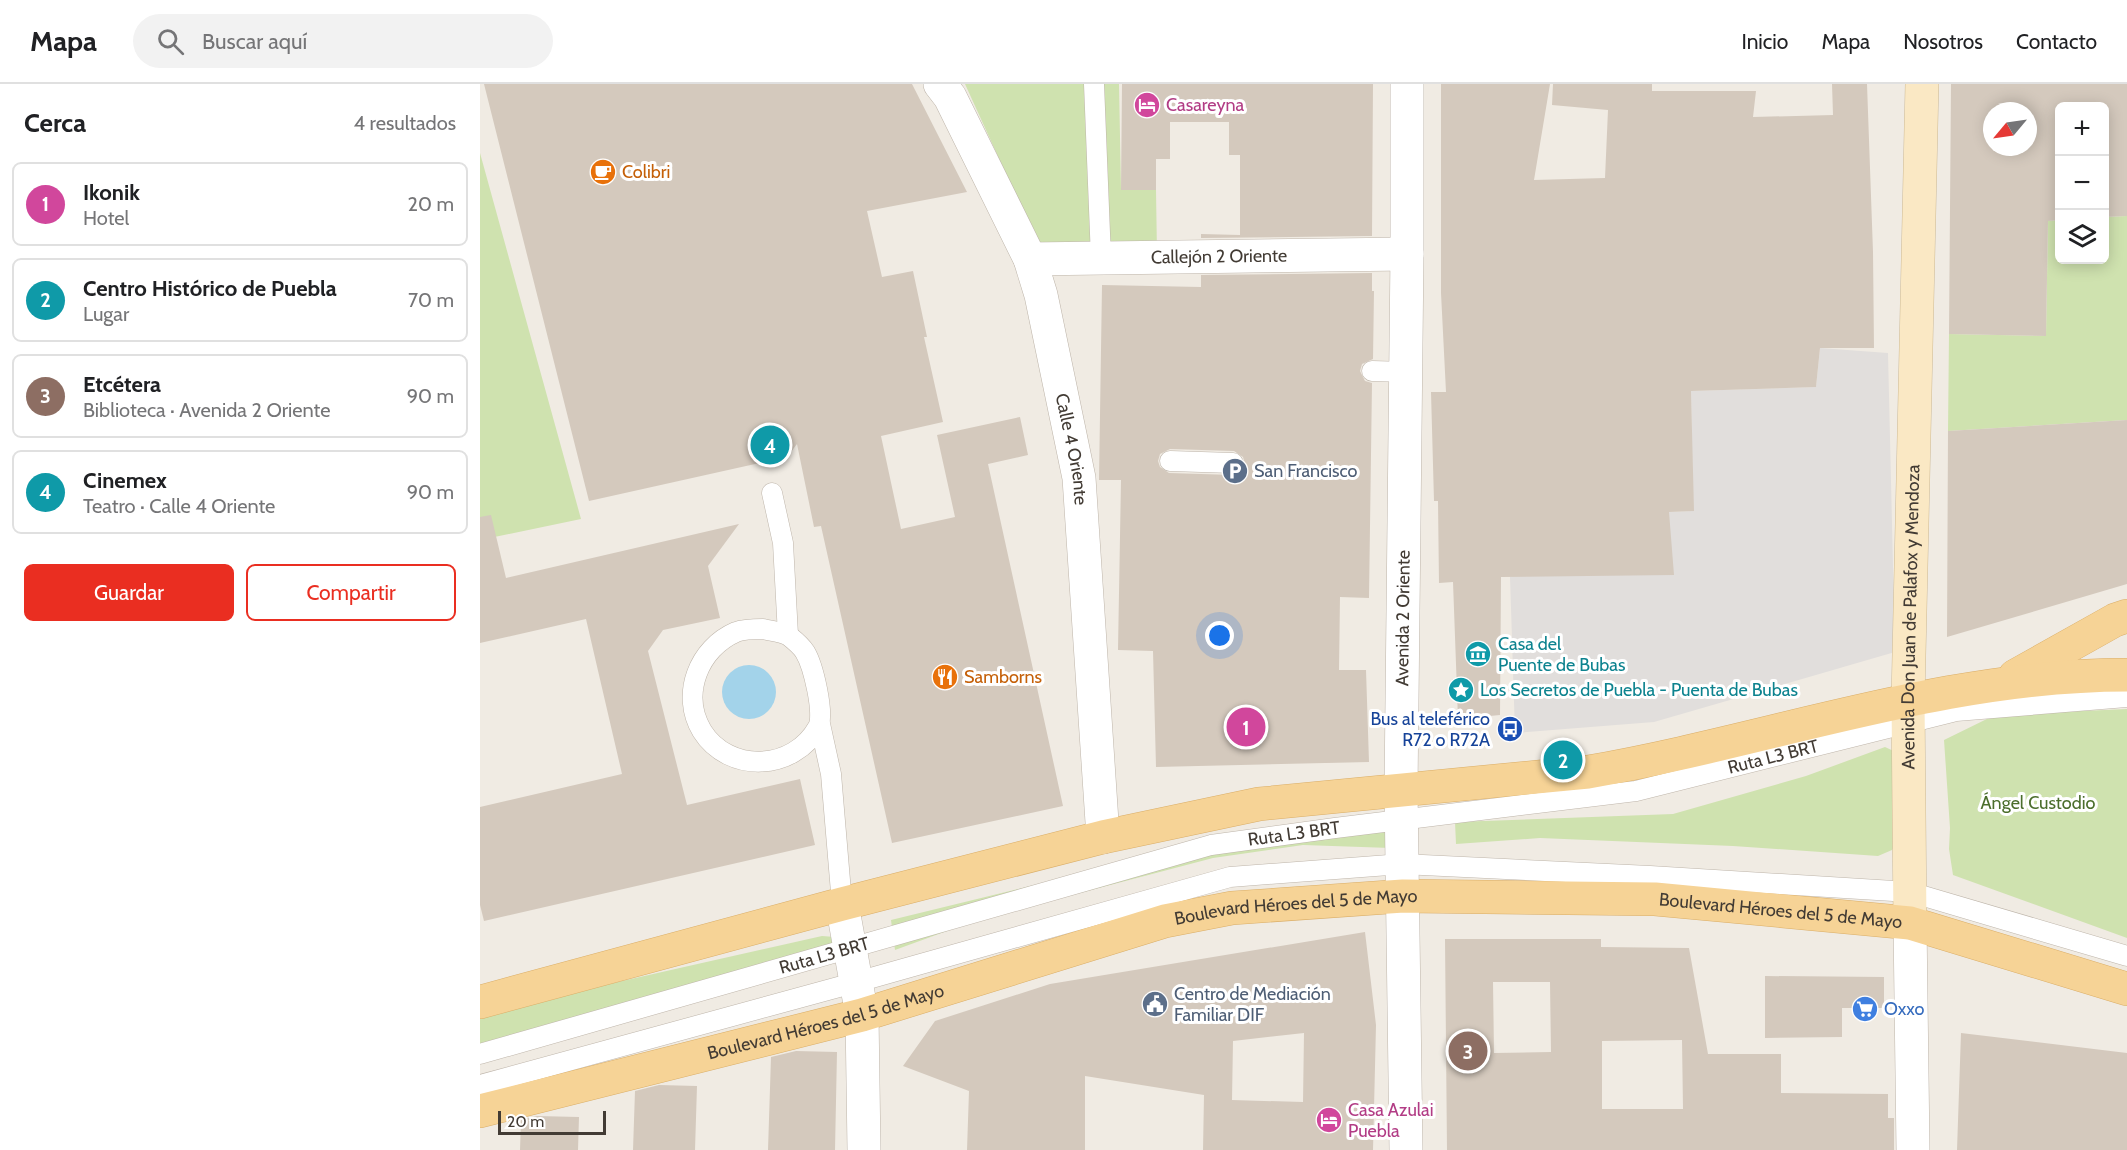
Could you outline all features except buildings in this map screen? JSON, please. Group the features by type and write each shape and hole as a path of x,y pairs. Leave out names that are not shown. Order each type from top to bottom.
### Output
{"main road":[{"name":"Avenida Don Juan de Palafox y Mendoza","path":"1910,908 1908,712 1923,84"},
{"path":"2000,684 2115,620 2127,616"},
{"path":"480,1002 842,904 1103,837 1259,804 1402,805 1637,764 1908,712 2000,684 2050,677 2127,675"},
{"name":"Boulevard Héroes del 5 de Mayo","path":"480,1111 862,1015 1165,921 1402,880 1655,899 1910,908 2127,989"}],"street":[{"name":"Calle 4 Oriente","path":"940,84 950,97 1030,259 1041,295 1078,478 1103,837"},
{"name":"Avenida 2 Oriente","path":"1406,1150 1402,805 1407,84"},
{"name":"Callejón 2 Oriente","path":"1030,259 1407,254"},
{"path":"842,904 862,1015 864,1150"},
{"name":"Avenida Don Juan de Palafox y Mendoza","path":"1910,908 1913,1150"}],"lane":[{"path":"1094,84 1101,258"},
{"path":"1372,371 1406,372"},
{"path":"1170,461 1233,463"},
{"path":"772,493 783,543 788,635"},
{"path":"820,724 810,739 797,751 781,760 763,763 745,761 728,755 713,744 702,730 694,713 693,688 700,663 716,644 738,631 763,628 788,635 805,651 818,688 820,724 831,774 842,904"},
{"path":"1908,712 1956,711 2127,697"},
{"name":"Ruta L3 BRT","path":"480,1054 1211,845 1402,805"},
{"path":"480,1085 1230,877 1402,880"},
{"path":"1910,908 2127,956"}],"green space":[{"path":"965,84 1119,84 1121,189 1156,190 1157,254 1043,255"},
{"path":"480,153 581,519 480,540"},
{"path":"2127,216 2127,420 1948,431 1949,334 2046,336 2048,221 2055,220 2055,264 2109,264 2109,217"},
{"name":"Ángel Custodio","path":"2127,709 2127,938 1953,875 1949,849 1950,828 1944,740 1995,715"},
{"path":"1885,747 1898,753 1899,837 1892,850 1878,856 1733,846 1540,838 1456,844 1455,822 1673,814 1806,776"},
{"path":"1387,827 1391,848 1303,845 1213,858 977,920 895,950 891,920 1141,859"},
{"path":"822,936 835,937 838,956 480,1044 480,1013"}],"shaded area":[{"path":"1820,348 1888,353 1895,652 1654,722 1515,733 1510,577 1669,512 1693,511 1691,391 1816,387"}],"water":[{"path":"749,665 759,667 768,673 774,682 776,692 774,702 768,711 759,717 749,719 739,717 730,711 724,702 722,692 724,682 730,673 739,667"}],"place":[{"name":"Casareyna","path":"1147,105"},
{"name":"Colibri","path":"603,172"},
{"name":"Cinemex","path":"770,445"},
{"name":"San Francisco","path":"1235,471"},
{"name":"Casa del Puente de Bubas","path":"1478,654"},
{"name":"Samborns","path":"945,677"},
{"name":"Los Secretos de Puebla - Puenta de Bubas","path":"1461,690"},
{"name":"Ikonik","path":"1246,727"},
{"name":"Bus al teleférico R72 o R72A","path":"1510,729"},
{"name":"Centro Histórico de Puebla","path":"1563,760"},
{"name":"Centro de Mediación Familiar DIF","path":"1155,1004"},
{"name":"Oxxo","path":"1865,1009"},
{"name":"Etcétera","path":"1468,1051"},
{"name":"Casa Azulai Puebla","path":"1329,1120"}]}
